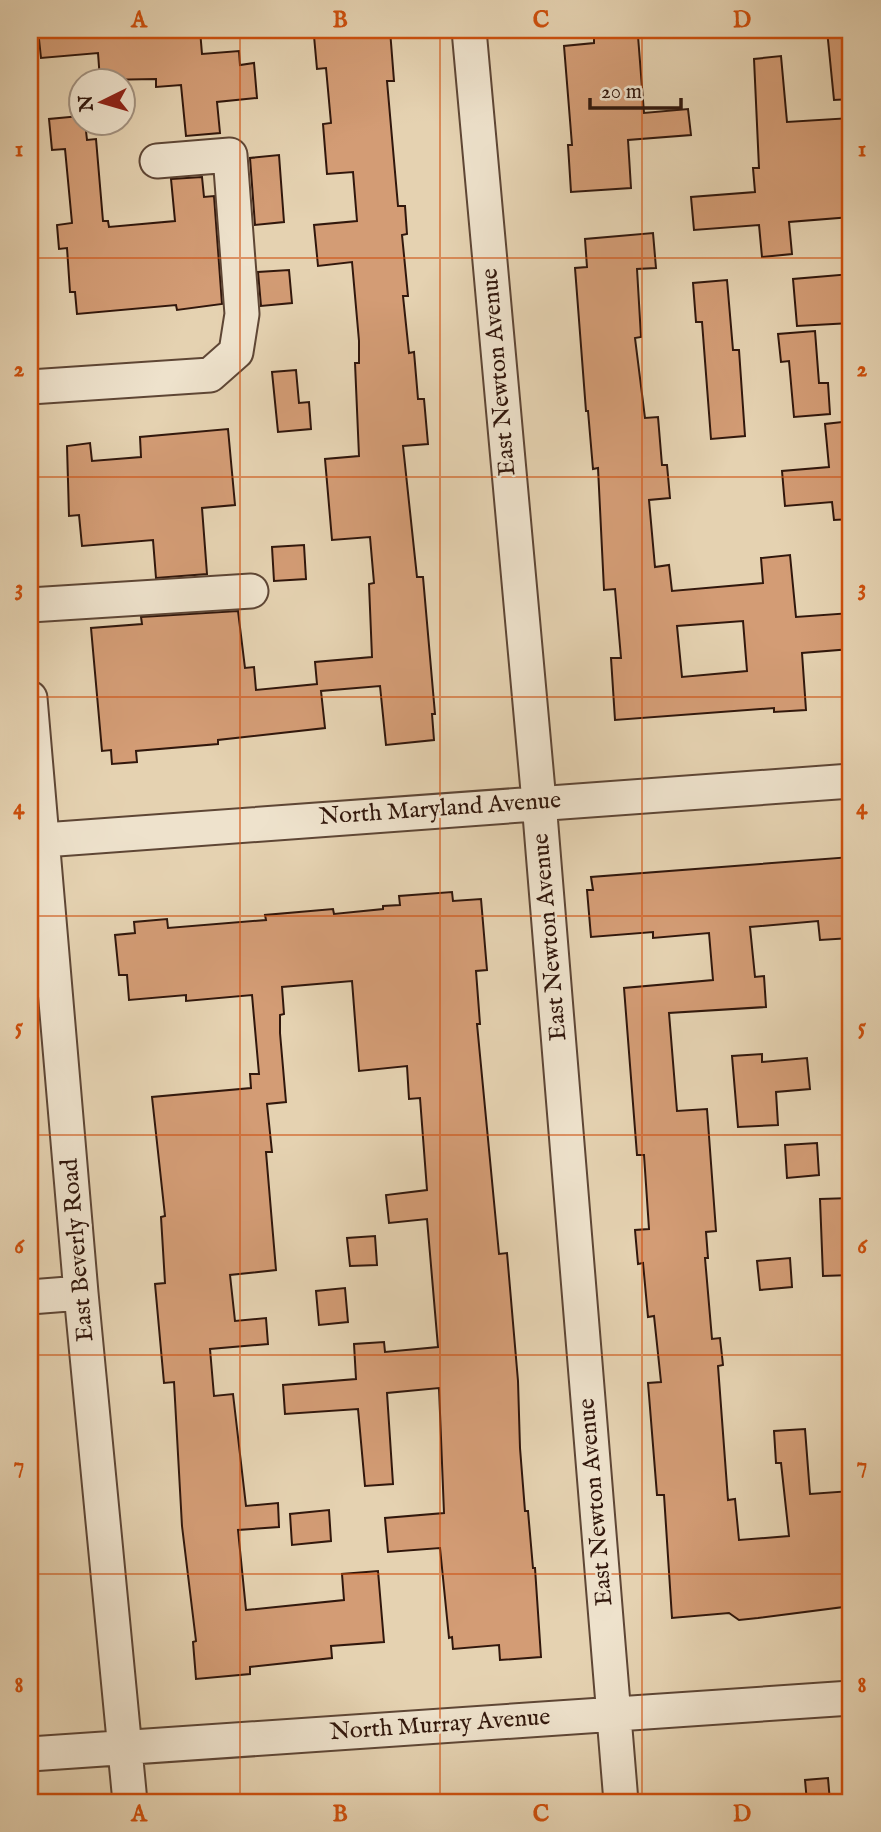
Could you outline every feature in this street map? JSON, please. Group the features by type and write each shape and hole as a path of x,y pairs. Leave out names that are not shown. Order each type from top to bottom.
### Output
{"street":[{"name":"East Newton Avenue","path":"469,30 539,802 621,1802"},
{"path":"30,387 210,375 236,352 242,314 230,155 157,161"},
{"path":"30,605 251,591"},
{"name":"East Beverly Road","path":"30,698 37,840 130,1802"},
{"name":"North Maryland Avenue","path":"37,840 851,781"},
{"path":"30,1297 81,1293"},
{"name":"North Murray Avenue","path":"30,1754 851,1698"}],"building":[{"path":"38,30 200,30 202,54 239,51 240,65 254,63 257,98 217,102 220,133 186,136 181,85 156,87 156,79 136,79 136,66 99,66 98,53 41,58"},
{"path":"390,30 394,81 387,81 398,206 405,206 407,234 402,235 408,296 403,296 409,353 414,352 418,399 424,399 428,444 403,446 417,577 423,577 435,714 432,714 434,740 386,745 380,686 321,691 325,728 218,740 218,744 136,751 137,762 112,764 111,750 102,751 91,628 142,624 141,617 238,611 245,668 254,667 256,690 317,684 315,662 372,657 369,584 374,583 370,537 332,540 325,459 359,456 355,363 359,363 359,341 352,262 318,266 314,225 357,221 353,172 327,174 323,124 331,123 326,68 317,69 314,36"},
{"path":"827,30 851,30 851,99 834,100"},
{"path":"621,33 621,37 638,36 644,113 688,109 691,135 628,140 631,188 571,192 568,145 572,145 564,46 594,43 594,36"},
{"path":"781,56 787,122 851,118 851,217 789,222 792,254 762,257 759,225 694,230 691,197 755,192 753,168 759,168 754,59"},
{"path":"66,117 66,136 96,139 103,221 108,221 109,227 175,221 171,179 202,177 204,197 214,196 222,304 177,310 176,305 77,314 75,292 70,292 67,248 59,249 57,225 72,223 65,149 52,150 49,119"},
{"path":"279,155 284,222 255,225 250,158"},
{"path":"653,233 656,268 637,269 641,337 635,338 645,418 658,417 662,465 667,465 670,498 649,500 655,567 669,565 672,591 763,583 761,558 790,555 796,617 851,613 851,649 802,653 806,710 774,712 774,708 615,720 611,658 621,658 615,589 604,590 598,468 593,469 586,411 575,268 587,267 585,239","holes":["743,621 747,671 682,677 677,626"]},
{"path":"289,270 292,303 261,306 258,272"},
{"path":"851,274 851,323 797,326 793,279"},
{"path":"727,280 733,350 739,350 745,436 711,439 702,322 696,322 693,283"},
{"path":"815,331 819,383 828,383 830,414 794,417 789,361 781,362 778,334"},
{"path":"296,370 299,403 309,402 311,429 278,432 272,372"},
{"path":"851,421 851,519 834,520 832,502 785,506 782,471 829,467 825,424"},
{"path":"228,429 235,505 202,508 207,574 156,578 153,540 82,546 79,515 69,516 67,446 90,443 92,461 141,457 140,437"},
{"path":"304,545 306,579 274,581 272,547"},
{"path":"851,857 851,938 820,940 818,921 750,927 755,977 764,976 766,1007 669,1013 677,1111 707,1109 716,1231 706,1232 708,1258 705,1258 712,1339 720,1338 723,1365 718,1366 728,1500 735,1499 739,1540 789,1536 781,1463 776,1463 774,1431 805,1429 810,1494 851,1491 851,1606 739,1620 729,1613 672,1618 664,1495 657,1495 648,1383 661,1382 654,1316 648,1317 643,1263 638,1264 635,1230 649,1229 644,1155 637,1155 624,988 713,980 709,933 653,938 653,932 591,937 587,890 593,890 591,877"},
{"path":"452,892 453,901 481,899 487,970 476,971 480,1024 477,1024 499,1254 507,1253 525,1511 528,1511 535,1568 541,1657 500,1660 499,1645 453,1649 452,1637 449,1638 440,1548 388,1552 385,1518 444,1513 439,1388 387,1393 393,1484 365,1486 358,1409 285,1414 283,1385 356,1379 354,1344 384,1342 385,1352 438,1347 427,1219 389,1223 386,1195 427,1190 420,1098 409,1099 407,1066 359,1071 352,981 282,987 284,1014 280,1015 280,1033 286,1102 267,1104 272,1152 266,1152 276,1270 230,1275 235,1321 266,1318 268,1344 210,1349 214,1396 233,1394 246,1506 278,1503 279,1527 238,1530 246,1610 344,1600 342,1574 378,1571 384,1642 331,1646 332,1658 250,1667 250,1674 196,1679 193,1642 196,1641 182,1526 174,1382 164,1383 155,1284 165,1283 161,1217 165,1216 152,1097 251,1088 250,1074 259,1074 252,995 186,1001 186,995 129,1000 127,975 119,975 115,935 135,933 134,922 167,919 168,928 266,920 265,915 333,909 334,914 400,905 399,896"},
{"path":"762,1054 762,1062 807,1058 810,1089 776,1092 778,1125 738,1127 732,1056"},
{"path":"817,1143 819,1175 787,1178 785,1145"},
{"path":"851,1198 851,1275 823,1276 820,1199"},
{"path":"375,1236 377,1265 350,1266 347,1238"},
{"path":"790,1258 792,1287 760,1290 757,1261"},
{"path":"345,1288 348,1322 319,1325 316,1291"},
{"path":"329,1510 331,1541 292,1545 290,1514"},
{"path":"828,1778 830,1802 807,1802 805,1780"}]}
